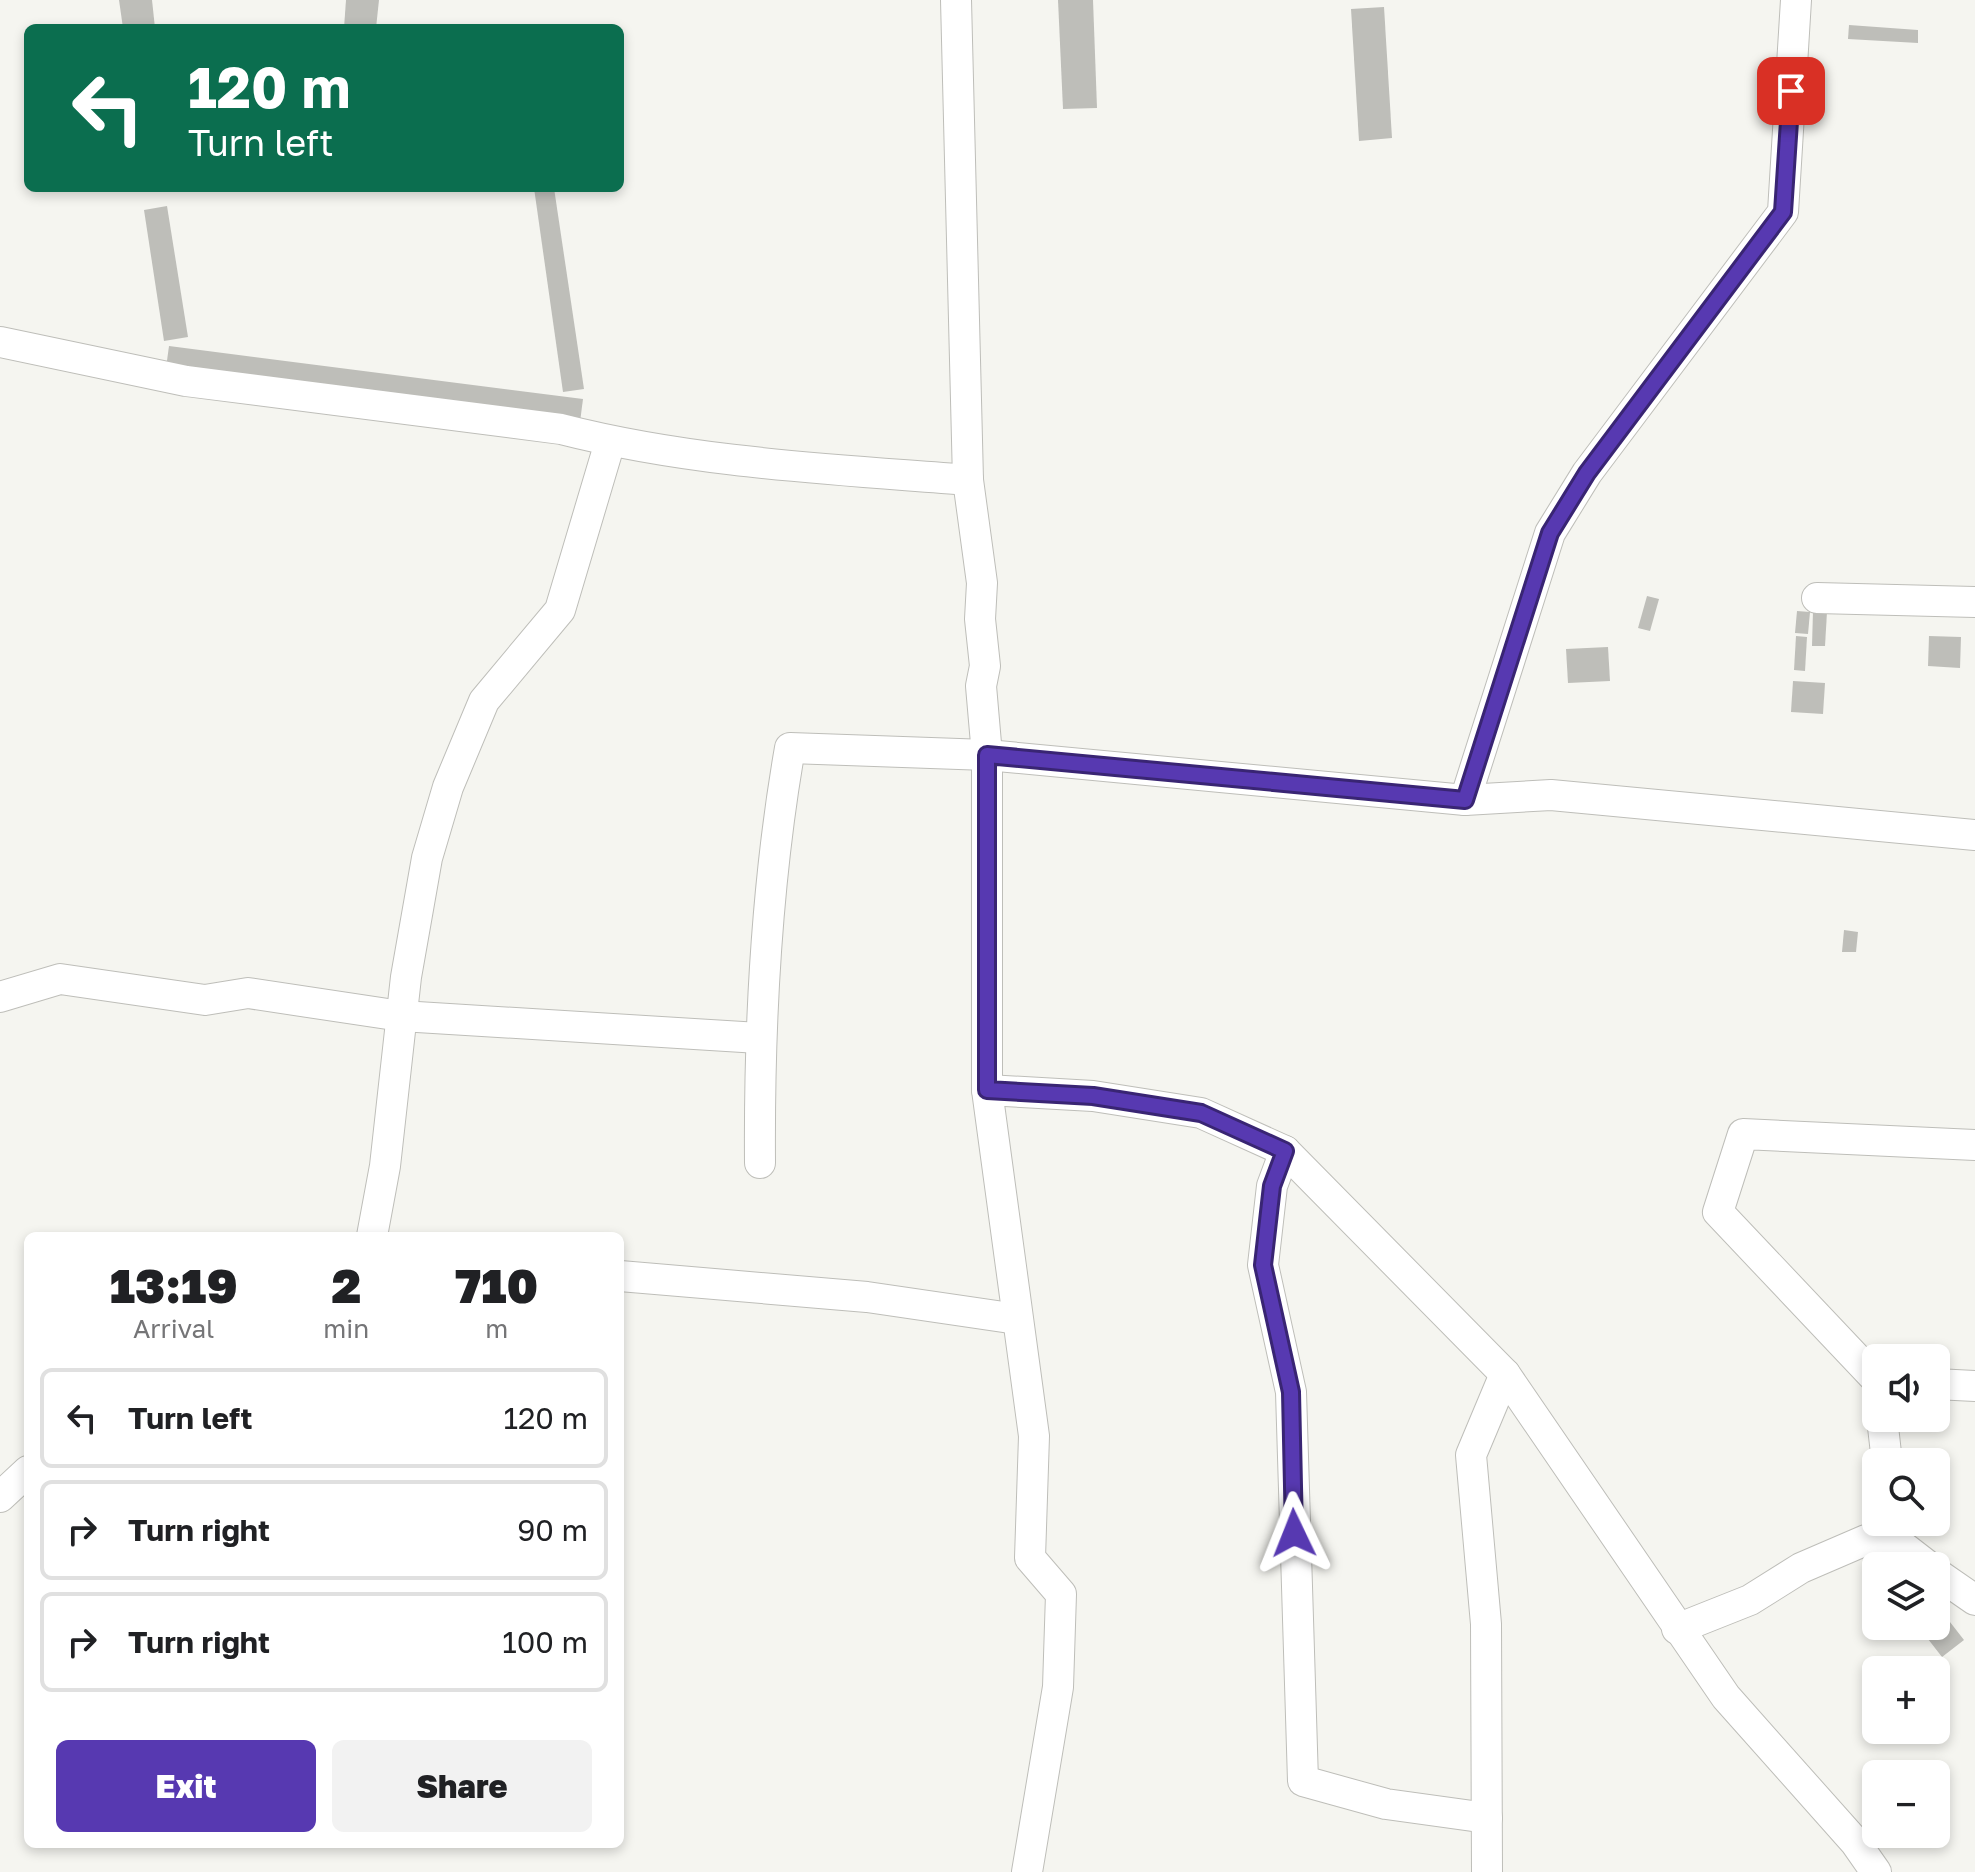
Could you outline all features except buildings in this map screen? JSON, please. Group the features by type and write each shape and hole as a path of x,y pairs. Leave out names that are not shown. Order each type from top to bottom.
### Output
{"street":[{"path":"956,0 968,480 982,583 980,619 985,666 981,686 987,755 987,1090 1034,1436 1030,1558 1061,1594 1058,1687 1027,1872"},
{"path":"1465,800 1550,533 1587,473 1783,212 1796,0"},
{"path":"0,342 186,381 561,429 610,442 720,460 968,480"},
{"path":"373,1232 385,1166 401,1016 427,858 448,787 484,701 560,610 610,442"},
{"path":"1817,598 1975,602"},
{"path":"760,1163 759,1038 773,843 790,748 987,755 1465,800 1551,795 1975,835"},
{"path":"0,997 60,979 205,1000 248,993 401,1016 759,1038"},
{"path":"987,1090 1093,1096 1201,1113 1285,1151 1505,1374 1726,1697 1855,1842 1876,1872"},
{"path":"1862,1364 1718,1212 1743,1134 1975,1145"},
{"path":"1285,1151 1272,1186 1263,1265 1291,1392 1290,1440 1303,1781 1386,1804 1487,1818"},
{"path":"624,1276 867,1297 1017,1319"},
{"path":"1487,1872 1486,1624 1471,1455 1505,1374"},
{"path":"1950,1385 1975,1386"},
{"path":"0,1497 24,1475"},
{"path":"1677,1629 1750,1600 1801,1568 1881,1536"},
{"path":"1900,1536 1915,1552"},
{"path":"1950,1583 1975,1600"}],"route":[{"path":"1294,1533 1291,1392 1263,1265 1272,1186 1285,1151 1201,1113 1093,1096 987,1090 987,755 1465,800 1550,533 1587,473 1783,212 1791,91"}]}
